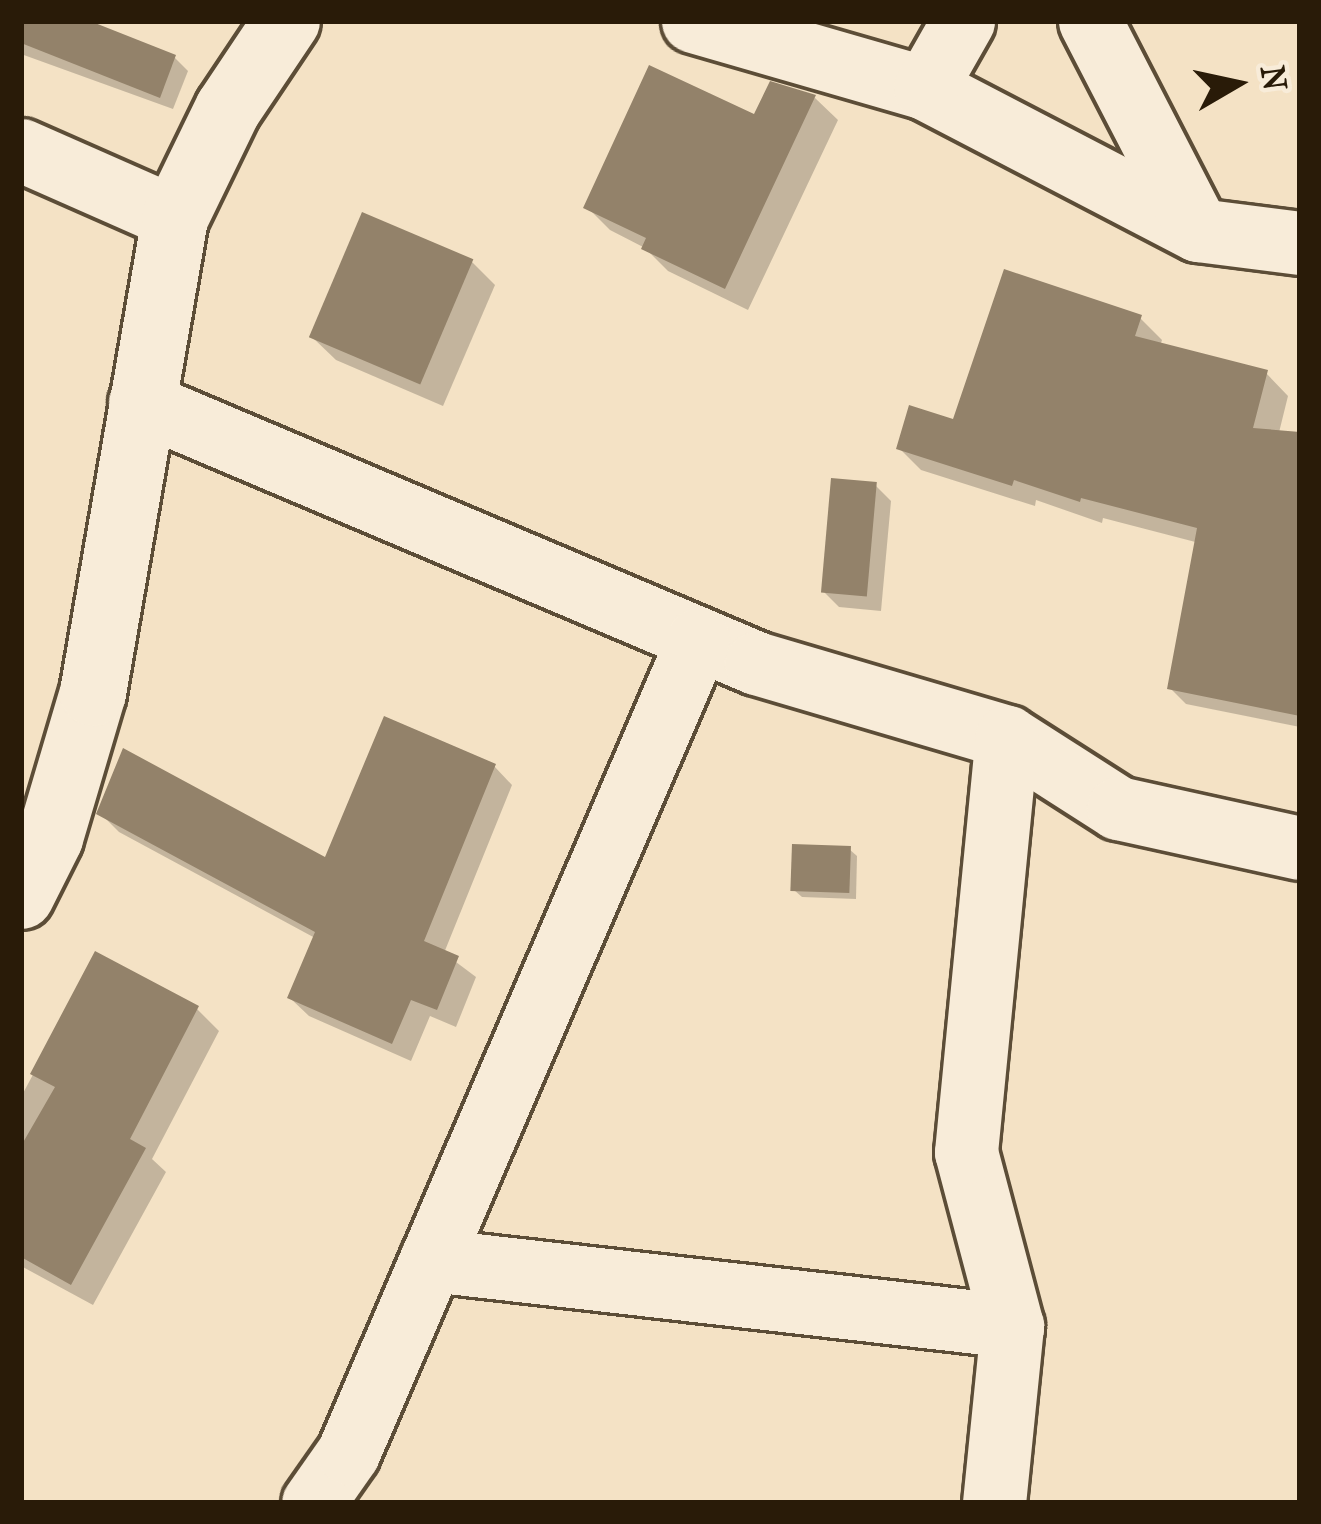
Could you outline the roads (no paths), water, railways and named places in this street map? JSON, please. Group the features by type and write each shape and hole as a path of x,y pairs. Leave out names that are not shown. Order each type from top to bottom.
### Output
{"street":[{"path":"21,896 50,838 93,693 175,218 228,109 287,21"},
{"path":"693,21 925,88 1198,230 1300,242"},
{"path":"925,88 963,21"},
{"path":"1090,21 1198,230"},
{"path":"21,150 175,218"},
{"path":"140,401 756,663 1007,737 1118,808 1300,848"},
{"path":"313,1503 348,1453 698,639"},
{"path":"994,1503 1012,1326 965,1152 1007,737"},
{"path":"431,1260 1012,1326"}]}
